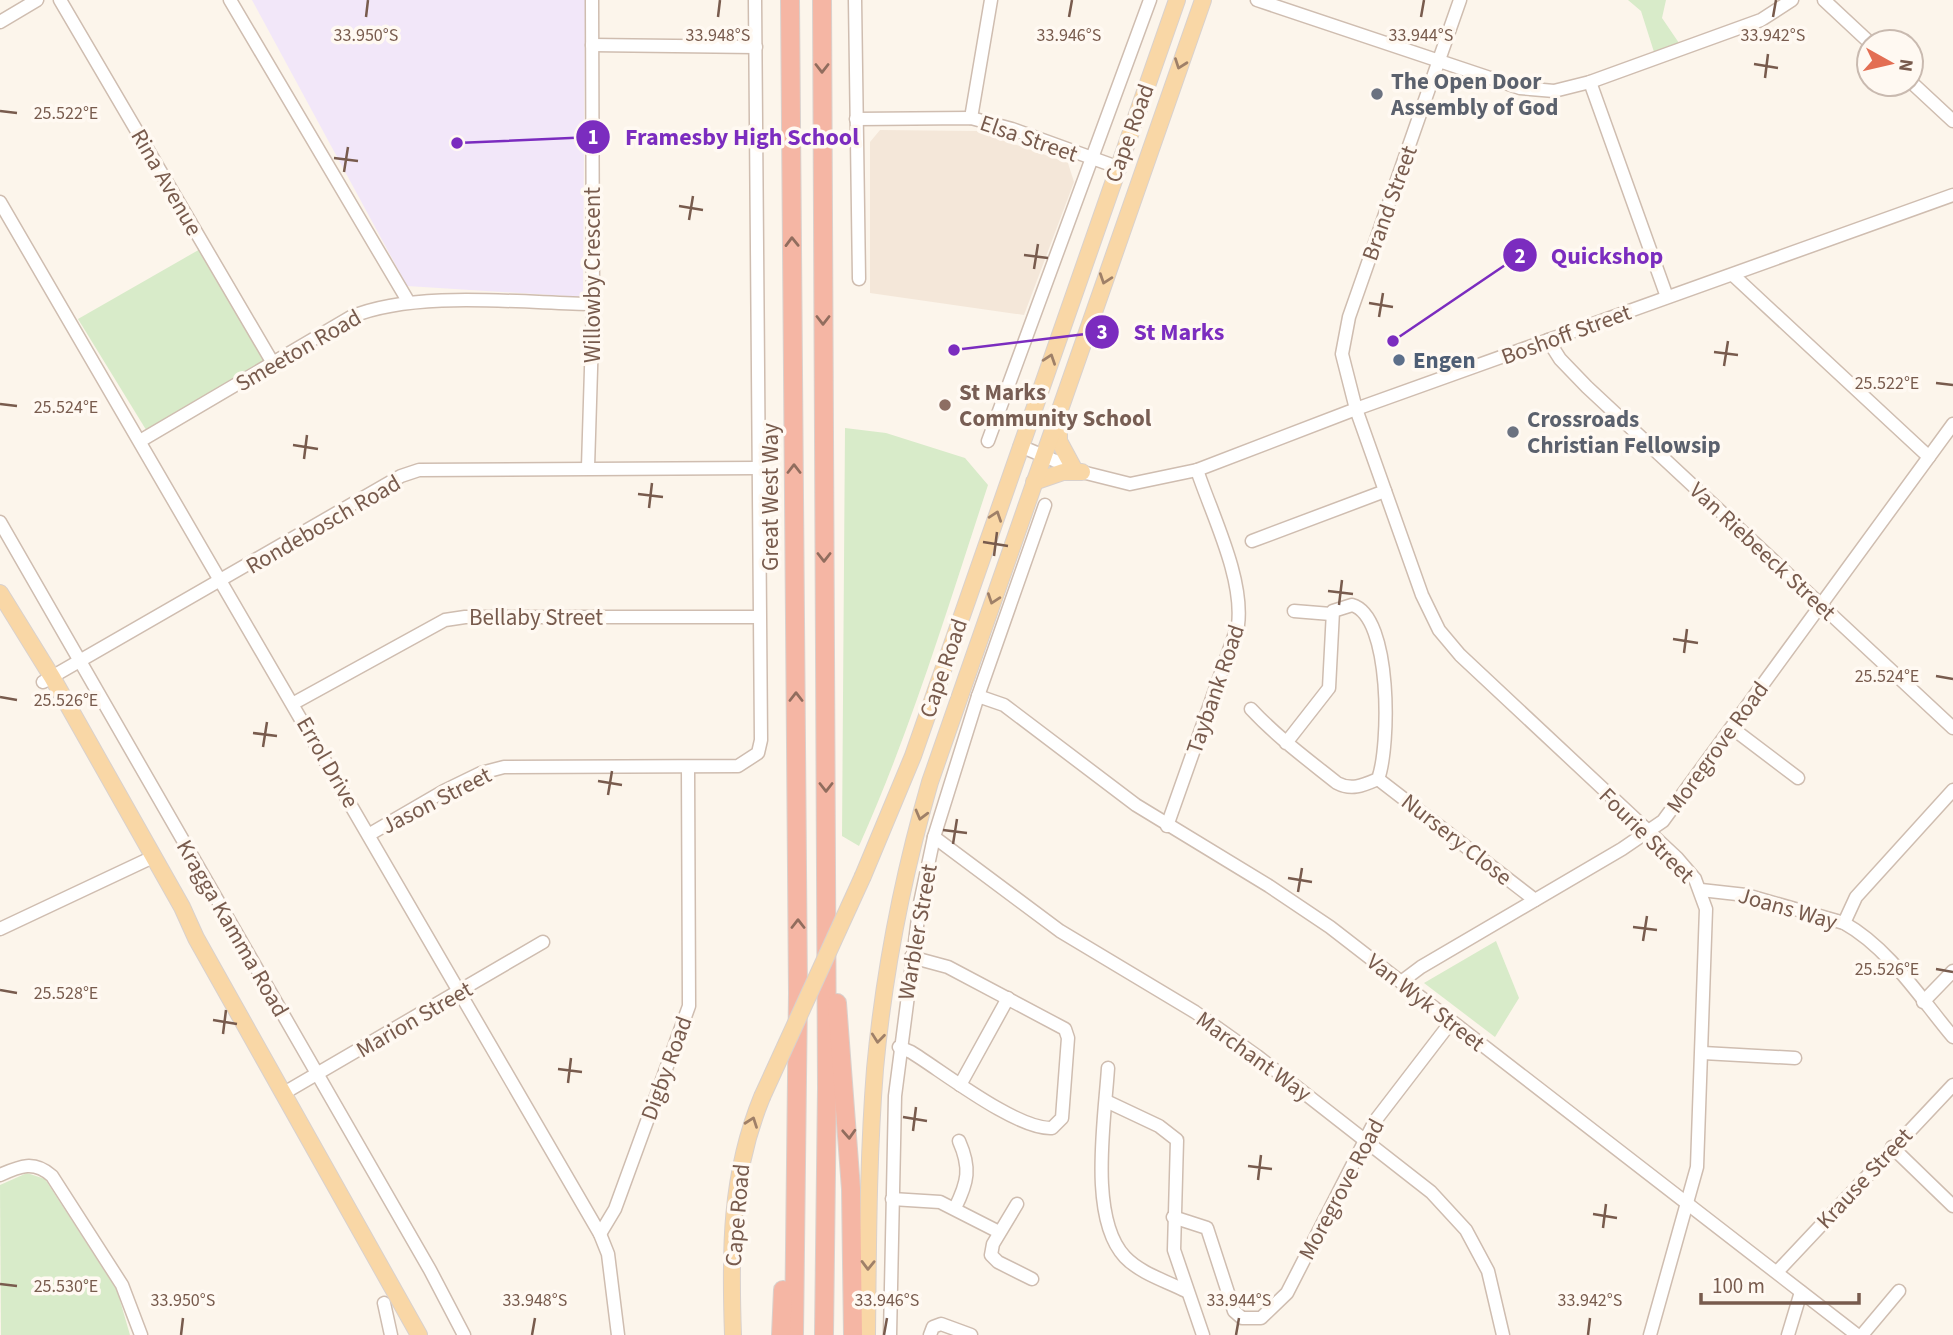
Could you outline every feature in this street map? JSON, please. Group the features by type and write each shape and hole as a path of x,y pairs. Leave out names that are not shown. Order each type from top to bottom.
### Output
{"highway":[{"name":"Great West Way","path":"790,0 798,993"},
{"path":"822,0 827,895 824,1335"},
{"path":"827,895 848,1111 853,1335"},
{"path":"781,1335 798,993"},
{"path":"794,1335 798,993"}],"main road":[{"name":"Cape Road","path":"733,1335 730,1240 733,1200 744,1147 762,1097 863,876 908,769 1177,0"},
{"name":"Cape Road","path":"867,1335 874,1080 885,987 899,908 930,782 1203,0"},
{"path":"1034,482 1077,470 1059,441 1059,409"},
{"name":"Kragga Kamma Road","path":"0,593 419,1335"},
{"name":"Kragga Kamma Road","path":"0,614 47,680"},
{"name":"Kragga Kamma Road","path":"402,1301 426,1335"}],"street":[{"path":"0,22 37,0"},
{"name":"Rina Avenue","path":"61,0 274,365"},
{"path":"230,0 408,301"},
{"name":"Willowby Crescent","path":"588,467 593,304 592,0"},
{"name":"Great West Way","path":"753,758 761,740 755,0"},
{"path":"855,0 859,279"},
{"path":"971,118 991,0"},
{"name":"Cape Road","path":"988,441 1150,0"},
{"path":"1257,0 1532,91 1554,91 1590,82 1761,20 1792,0"},
{"name":"Brand Street","path":"1356,408 1345,369 1343,338 1441,62 1460,0"},
{"path":"1824,0 1855,29"},
{"path":"592,45 756,47"},
{"path":"1590,82 1667,297"},
{"path":"1925,95 1953,121"},
{"name":"Elsa Street","path":"856,119 971,118 1012,129 1117,167"},
{"name":"Boshoff Street","path":"1020,446 1077,470 1139,484 1196,470 1356,408 1953,195"},
{"name":"Errol Drive","path":"0,202 294,703 458,993 600,1234 608,1254 618,1335"},
{"path":"1733,275 1929,457"},
{"name":"Smeeton Road","path":"140,441 274,365 351,317 373,307 408,301 593,304"},
{"name":"Van Riebeeck Street","path":"1548,340 1560,359 1587,387 1953,728"},
{"name":"Fourie Street","path":"1356,408 1422,595 1447,642 1650,832 1689,872 1701,890 1707,931 1697,1167 1650,1335"},
{"name":"Moregrove Road","path":"1401,982 1650,832 1669,815 1953,424"},
{"name":"Rondebosch Road","path":"47,680 223,582 401,476 419,470 757,468"},
{"name":"Taybank Road","path":"1167,826 1238,625 1240,612 1234,578 1196,470"},
{"path":"1252,541 1385,491"},
{"name":"Warbler Street","path":"890,1335 892,1199 899,1047 911,957 934,838 978,696 1045,505"},
{"name":"Kragga Kamma Road","path":"0,522 82,659 430,1270 464,1335"},
{"path":"1251,709 1286,743 1343,786 1354,787 1378,779 1385,753 1386,725 1381,657 1364,611 1356,606 1336,608 1331,614 1333,663 1329,688 1286,743"},
{"path":"1294,611 1331,614"},
{"name":"Bellaby Street","path":"294,703 445,620 465,617 759,617"},
{"name":"Van Wyk Street","path":"978,696 1004,705 1167,826 1291,900 1859,1335 1899,1291"},
{"path":"1732,728 1798,778"},
{"name":"Jason Street","path":"370,834 444,791 494,768 738,766 753,758"},
{"name":"Digby Road","path":"600,1234 615,1209 688,1006 688,767"},
{"name":"Nursery Close","path":"1378,779 1535,900"},
{"path":"1844,923 1856,897 1953,790"},
{"name":"Marchant Way","path":"934,838 1060,931 1206,1019 1431,1192 1466,1230 1488,1271 1503,1335"},
{"path":"0,929 149,859"},
{"name":"Joans Way","path":"1701,890 1746,894 1844,923 1880,951 1953,1037"},
{"name":"Marion Street","path":"284,1093 542,942"},
{"path":"899,1047 999,1108 1040,1127 1052,1128 1060,1122 1068,1032 942,964 911,957"},
{"path":"1923,1002 1953,971"},
{"path":"960,1085 1008,998"},
{"name":"Moregrove Road","path":"1173,1217 1198,1222 1207,1228 1237,1315 1255,1320 1261,1318 1287,1293 1364,1139 1451,1022"},
{"path":"1703,1053 1796,1058"},
{"path":"1108,1068 1103,1170 1111,1234 1127,1259 1186,1291"},
{"name":"Krause Street","path":"1777,1272 1953,1085"},
{"path":"1106,1101 1159,1126 1177,1140 1174,1250 1203,1335"},
{"path":"955,1208 969,1178 966,1157 959,1141"},
{"path":"1892,1147 1953,1206"},
{"path":"0,1175 30,1165 44,1168 52,1176 122,1285 141,1335"},
{"path":"892,1199 926,1200 955,1208 999,1232"},
{"path":"1017,1204 990,1250 993,1259 1032,1279"},
{"path":"1788,1335 1801,1292"},
{"path":"384,1303 391,1335"},
{"path":"930,1335 933,1327 941,1324 971,1335"}],"shaded area":[{"path":"252,0 585,0 583,297 407,286"},
{"path":"880,130 977,131 1068,163 1074,182 1024,315 870,293 870,142"}],"green space":[{"path":"1628,0 1666,0 1662,18 1679,43 1654,52 1641,11"},
{"path":"202,248 267,363 148,433 78,319"},
{"path":"845,428 886,433 965,458 988,485 912,713 859,846 842,836"},
{"path":"1496,941 1519,998 1495,1037 1424,983"},
{"path":"27,1173 45,1179 117,1290 130,1335 1,1335 0,1185"}],"place":[{"name":"The Open Door Assembly of God","path":"1377,94"},
{"name":"Framesby High School","path":"457,143"},
{"name":"Quickshop","path":"1393,341"},
{"name":"St Marks","path":"954,350"},
{"name":"Engen","path":"1399,360"},
{"name":"St Marks Community School","path":"945,405"},
{"name":"Crossroads Christian Fellowsip","path":"1513,432"}]}
